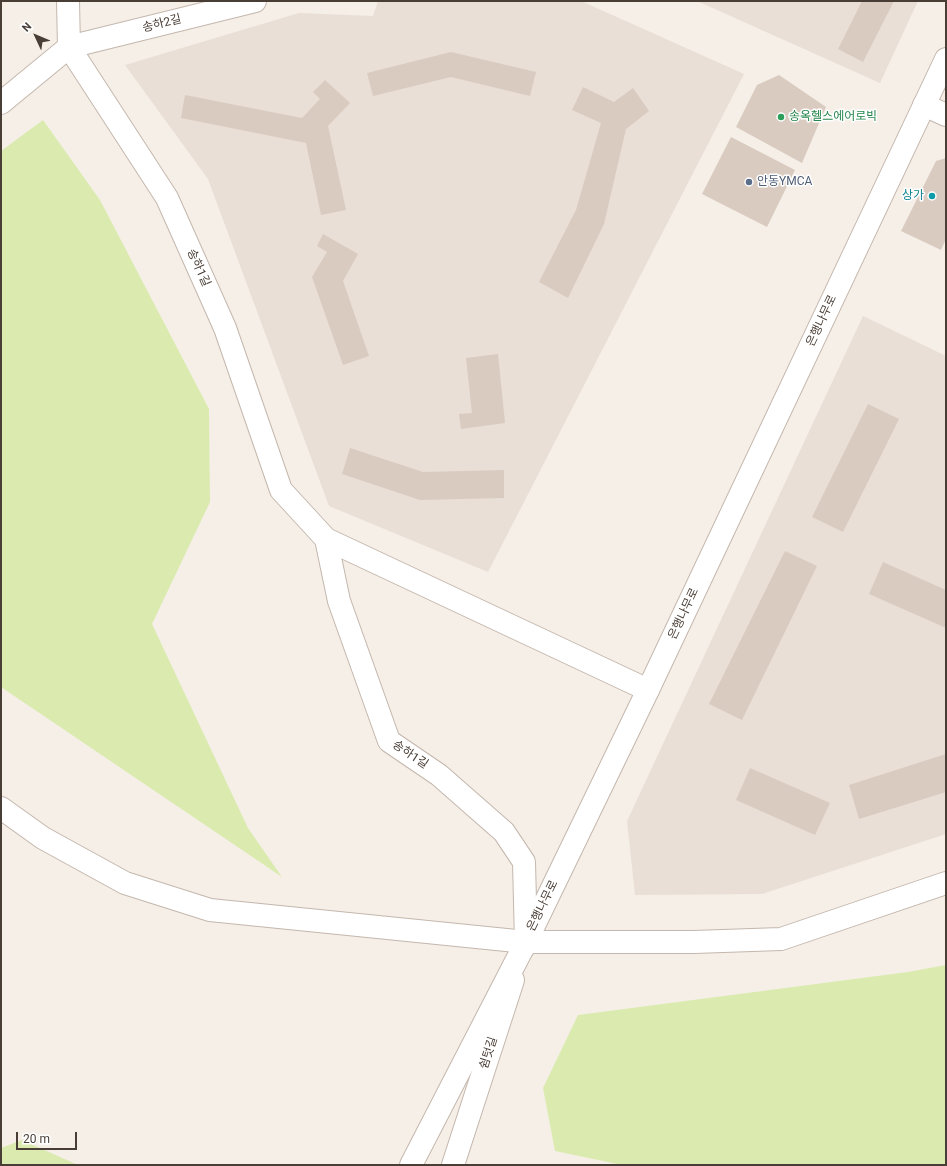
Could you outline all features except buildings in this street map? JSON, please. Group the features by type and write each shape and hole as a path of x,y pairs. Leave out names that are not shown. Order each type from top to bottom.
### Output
{"street":[{"name":"송하1길","path":"68,1 70,46 167,198 225,328 281,490 326,539 648,690"},
{"name":"송하2길","path":"70,46 254,1"},
{"path":"1,103 70,46"},
{"name":"은행나무로","path":"411,1165 526,942 648,690 946,58"},
{"path":"924,104 946,115"},
{"name":"송하1길","path":"326,539 339,601 388,741 440,775 504,832 524,862 526,942"},
{"path":"1,808 43,838 125,883 210,910 526,942 694,942 781,939 946,883"},
{"name":"쉼텃길","path":"453,1165 526,942"}],"shaded area":[{"path":"378,1 581,1 744,74 488,572 329,506 208,179 125,65 299,13 373,16"},
{"path":"697,1 918,1 880,83"},
{"path":"863,316 946,356 946,834 762,894 635,895 627,821"}],"green space":[{"path":"43,120 100,200 209,409 210,502 152,624 248,828 282,877 1,687 1,151"},
{"path":"946,965 946,1165 622,1165 555,1151 543,1088 578,1015 908,972"},
{"path":"22,1140 78,1165 1,1165 1,1148"}],"place":[{"name":"송옥헬스에어로빅","path":"781,117"},
{"name":"안동YMCA","path":"749,182"},
{"name":"상가","path":"932,196"}]}
